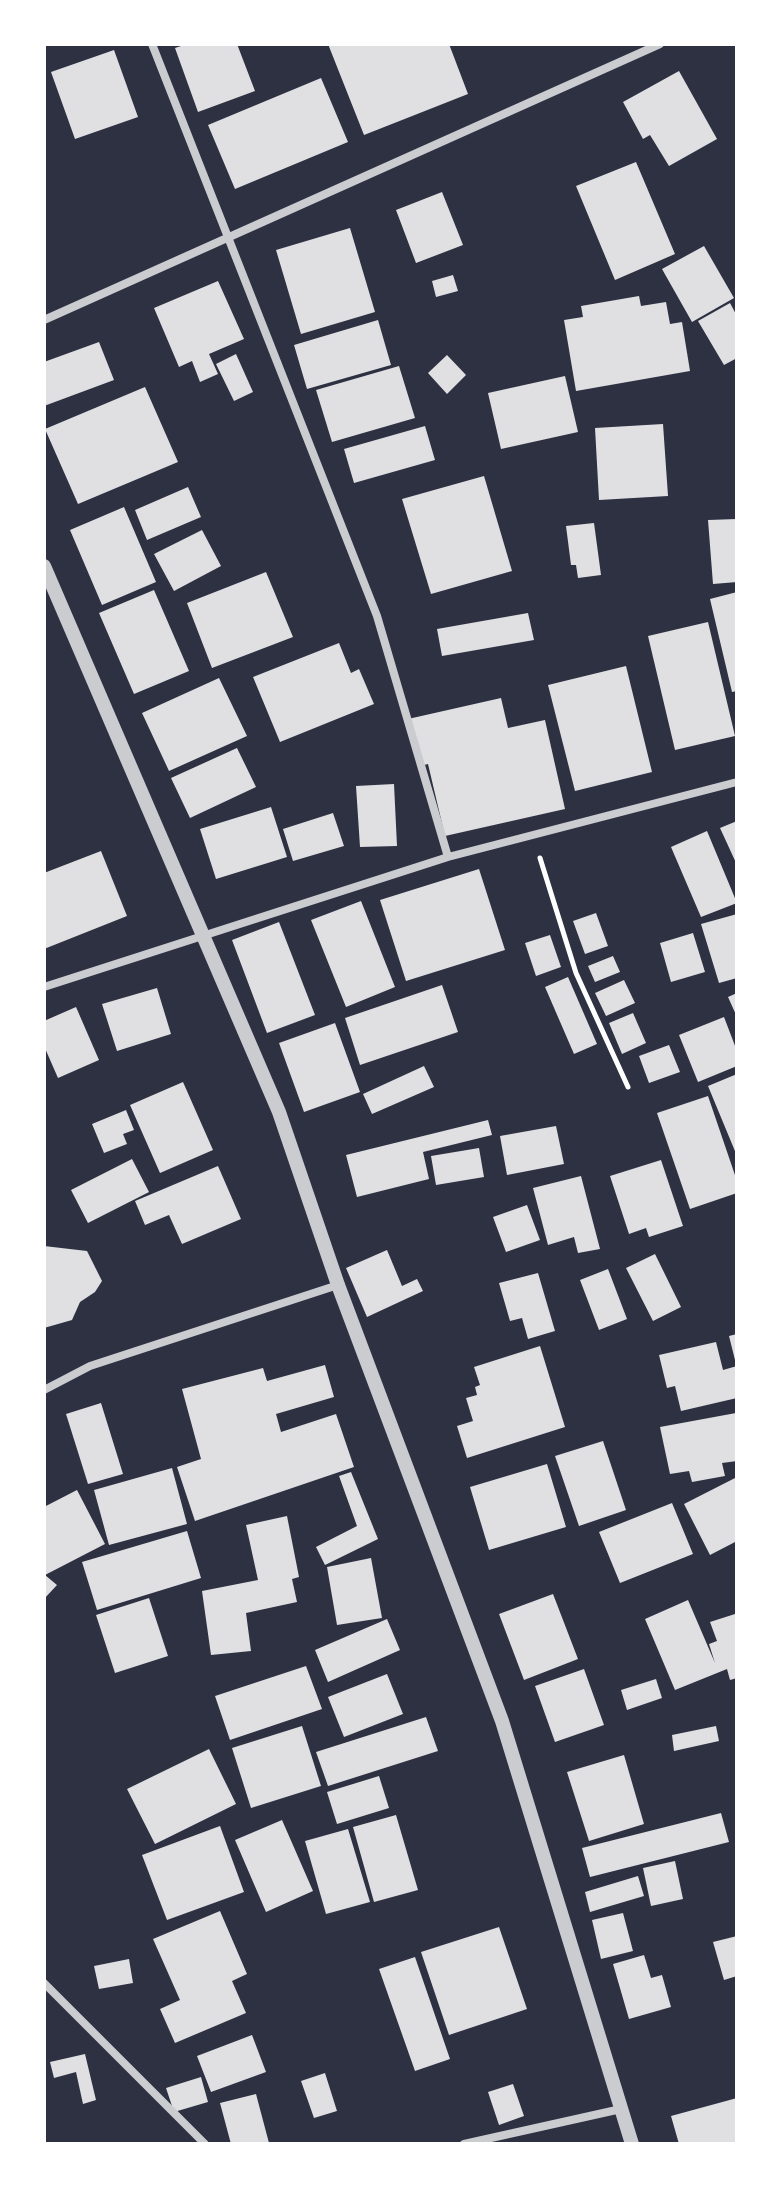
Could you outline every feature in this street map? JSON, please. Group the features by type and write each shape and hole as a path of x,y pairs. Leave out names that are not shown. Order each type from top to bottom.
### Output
{"street":[{"path":"152,44 377,616 448,857"},
{"path":"44,320 660,44"},
{"path":"44,566 279,1112 338,1285 502,1721 632,2144"},
{"path":"44,987 448,857 737,782"},
{"path":"44,1390 90,1366 338,1285"},
{"path":"44,1983 205,2144"},
{"path":"464,2144 621,2109"}],"path":[{"path":"533,835 576,973 628,1087"}],"building":[{"path":"187,44 237,44 255,91 198,112 175,48"},
{"path":"328,44 449,44 468,94 364,135"},
{"path":"114,50 138,117 75,139 51,72"},
{"path":"679,71 717,139 669,166 650,135 643,139 623,102"},
{"path":"321,78 348,142 235,189 208,125"},
{"path":"636,162 675,254 615,280 576,186"},
{"path":"442,192 463,245 416,263 396,210"},
{"path":"350,228 375,312 301,334 276,250"},
{"path":"704,246 734,298 692,322 662,269"},
{"path":"453,275 458,291 436,297 432,281"},
{"path":"218,281 244,339 209,354 218,374 200,382 192,361 179,367 154,308"},
{"path":"639,296 641,306 666,302 670,324 682,322 690,371 576,391 564,320 583,317 581,306"},
{"path":"730,303 737,316 737,358 724,365 698,321"},
{"path":"378,320 391,365 307,389 294,345"},
{"path":"99,342 114,380 44,406 44,362"},
{"path":"236,354 253,392 234,401 216,364"},
{"path":"447,355 466,375 447,394 428,373"},
{"path":"399,366 415,418 332,442 316,390"},
{"path":"565,376 578,432 501,449 488,393"},
{"path":"145,387 178,462 78,504 45,429"},
{"path":"663,424 668,496 599,500 595,428"},
{"path":"425,426 435,460 354,483 344,449"},
{"path":"484,476 512,571 431,594 402,499"},
{"path":"188,487 201,517 147,540 135,510"},
{"path":"124,507 156,582 102,605 70,530"},
{"path":"737,519 737,582 713,584 708,520"},
{"path":"594,523 601,575 578,578 576,565 571,565 566,526"},
{"path":"202,530 221,566 174,591 154,554"},
{"path":"266,572 293,637 212,668 187,603"},
{"path":"154,590 189,671 134,694 99,613"},
{"path":"737,592 737,691 732,692 710,599"},
{"path":"528,613 534,640 442,656 437,629"},
{"path":"708,622 735,736 675,750 648,636"},
{"path":"339,643 351,673 359,669 374,704 280,742 253,677"},
{"path":"626,666 652,772 575,791 548,685"},
{"path":"219,678 247,736 169,771 142,713"},
{"path":"501,698 508,728 545,720 565,809 445,836 428,764 420,766 408,719"},
{"path":"237,748 256,787 190,818 171,778"},
{"path":"394,784 397,846 360,847 356,786"},
{"path":"271,807 287,857 216,879 200,829"},
{"path":"333,813 344,846 293,861 283,829"},
{"path":"737,821 737,865 720,828"},
{"path":"707,831 737,903 701,917 671,847"},
{"path":"101,851 127,916 44,949 44,873"},
{"path":"479,869 505,950 406,981 380,900"},
{"path":"361,901 395,987 346,1007 311,920"},
{"path":"596,913 608,946 585,954 573,921"},
{"path":"737,914 737,978 719,983 701,924"},
{"path":"279,922 315,1015 267,1033 232,940"},
{"path":"693,933 705,972 671,982 660,943"},
{"path":"550,935 561,967 536,976 525,943"},
{"path":"613,956 620,972 595,982 588,966"},
{"path":"568,977 597,1044 574,1054 545,987"},
{"path":"624,980 635,1003 606,1016 595,993"},
{"path":"442,985 458,1032 360,1065 345,1018"},
{"path":"157,988 171,1034 117,1051 102,1004"},
{"path":"737,993 737,1017 728,997"},
{"path":"76,1007 99,1060 58,1078 44,1046 44,1021"},
{"path":"633,1013 646,1043 622,1054 609,1023"},
{"path":"724,1017 737,1051 737,1066 698,1082 679,1035"},
{"path":"335,1023 360,1092 304,1112 279,1043"},
{"path":"669,1045 680,1072 649,1083 639,1056"},
{"path":"424,1066 434,1087 372,1114 363,1094"},
{"path":"737,1074 737,1156 708,1086"},
{"path":"183,1082 213,1150 160,1173 130,1105"},
{"path":"708,1096 737,1181 737,1193 690,1209 657,1113"},
{"path":"126,1110 134,1130 123,1134 127,1144 104,1153 92,1124"},
{"path":"488,1120 492,1135 423,1152 429,1179 357,1197 346,1155"},
{"path":"556,1126 564,1164 507,1175 500,1136"},
{"path":"479,1148 484,1177 436,1185 431,1156"},
{"path":"132,1159 149,1192 88,1223 71,1190"},
{"path":"661,1160 683,1226 649,1237 646,1228 629,1234 610,1176"},
{"path":"218,1166 241,1219 182,1244 169,1215 145,1225 135,1201"},
{"path":"581,1176 600,1249 578,1253 574,1237 548,1245 533,1188"},
{"path":"527,1205 540,1240 506,1252 493,1217"},
{"path":"44,1246 87,1251 102,1281 95,1292 80,1302 72,1320 44,1328"},
{"path":"387,1250 402,1286 417,1279 423,1291 367,1317 346,1268"},
{"path":"655,1254 681,1307 653,1321 626,1268"},
{"path":"608,1269 627,1319 599,1330 580,1280"},
{"path":"538,1273 555,1331 528,1339 522,1318 510,1321 499,1283"},
{"path":"737,1334 737,1364 736,1364 729,1336"},
{"path":"716,1342 723,1370 737,1366 737,1398 681,1411 675,1386 667,1388 659,1355"},
{"path":"540,1346 565,1427 467,1458 457,1426 473,1421 466,1398 477,1395 475,1387 480,1385 474,1367"},
{"path":"325,1365 334,1397 276,1414 281,1432 336,1414 354,1467 195,1521 177,1467 201,1459 182,1389 263,1368 267,1381"},
{"path":"101,1403 123,1474 88,1484 66,1414"},
{"path":"736,1413 737,1461 722,1463 725,1476 692,1482 689,1471 670,1474 660,1427"},
{"path":"603,1441 626,1510 579,1526 555,1456"},
{"path":"547,1464 566,1527 489,1550 470,1487"},
{"path":"172,1468 187,1524 109,1545 94,1490"},
{"path":"351,1472 378,1539 325,1565 316,1547 357,1526 339,1476"},
{"path":"737,1477 737,1541 710,1555 684,1504"},
{"path":"77,1490 105,1544 45,1575 57,1585 44,1599 44,1507"},
{"path":"672,1503 693,1554 620,1583 599,1532"},
{"path":"287,1516 299,1577 292,1579 297,1602 246,1613 251,1651 211,1655 202,1591 258,1580 246,1525"},
{"path":"187,1531 201,1578 97,1610 82,1562"},
{"path":"371,1558 382,1618 337,1625 327,1567"},
{"path":"553,1594 578,1659 524,1680 499,1614"},
{"path":"149,1598 168,1656 115,1673 96,1615"},
{"path":"688,1600 715,1663 709,1644 717,1641 710,1622 735,1614 737,1678 730,1680 727,1669 675,1690 645,1619"},
{"path":"387,1619 400,1650 328,1682 315,1650"},
{"path":"306,1666 322,1709 230,1740 215,1696"},
{"path":"584,1669 604,1725 555,1742 535,1686"},
{"path":"387,1674 403,1714 344,1737 328,1697"},
{"path":"656,1679 662,1698 627,1710 621,1690"},
{"path":"426,1717 438,1751 328,1786 316,1752"},
{"path":"302,1726 321,1786 251,1808 232,1748"},
{"path":"716,1726 719,1741 674,1751 672,1735"},
{"path":"209,1749 236,1804 155,1844 127,1789"},
{"path":"624,1755 644,1824 589,1841 567,1772"},
{"path":"379,1776 389,1808 337,1824 327,1792"},
{"path":"721,1813 729,1842 590,1877 582,1848"},
{"path":"396,1815 418,1890 374,1902 353,1827"},
{"path":"282,1820 313,1891 266,1912 235,1840"},
{"path":"220,1826 244,1892 167,1920 142,1855"},
{"path":"348,1829 370,1902 326,1914 305,1841"},
{"path":"675,1861 683,1899 651,1906 643,1868"},
{"path":"638,1876 644,1896 590,1912 585,1892"},
{"path":"220,1911 247,1974 232,1981 246,2013 175,2043 160,2009 180,2000 153,1939"},
{"path":"623,1913 633,1951 601,1959 592,1920"},
{"path":"499,1927 527,2009 449,2035 421,1952"},
{"path":"737,1936 737,1976 724,1980 713,1942"},
{"path":"644,1955 651,1978 662,1975 671,2007 629,2019 613,1964"},
{"path":"415,1957 450,2059 415,2071 379,1969"},
{"path":"129,1959 133,1983 99,1989 94,1966"},
{"path":"252,2035 266,2072 211,2092 197,2056"},
{"path":"85,2054 96,2100 83,2104 76,2072 54,2078 50,2062"},
{"path":"325,2073 337,2111 314,2118 301,2081"},
{"path":"201,2077 208,2102 174,2112 166,2088"},
{"path":"513,2084 524,2116 499,2125 488,2092"},
{"path":"256,2094 269,2143 231,2144 220,2103"},
{"path":"737,2098 737,2144 679,2144 671,2116"}]}
